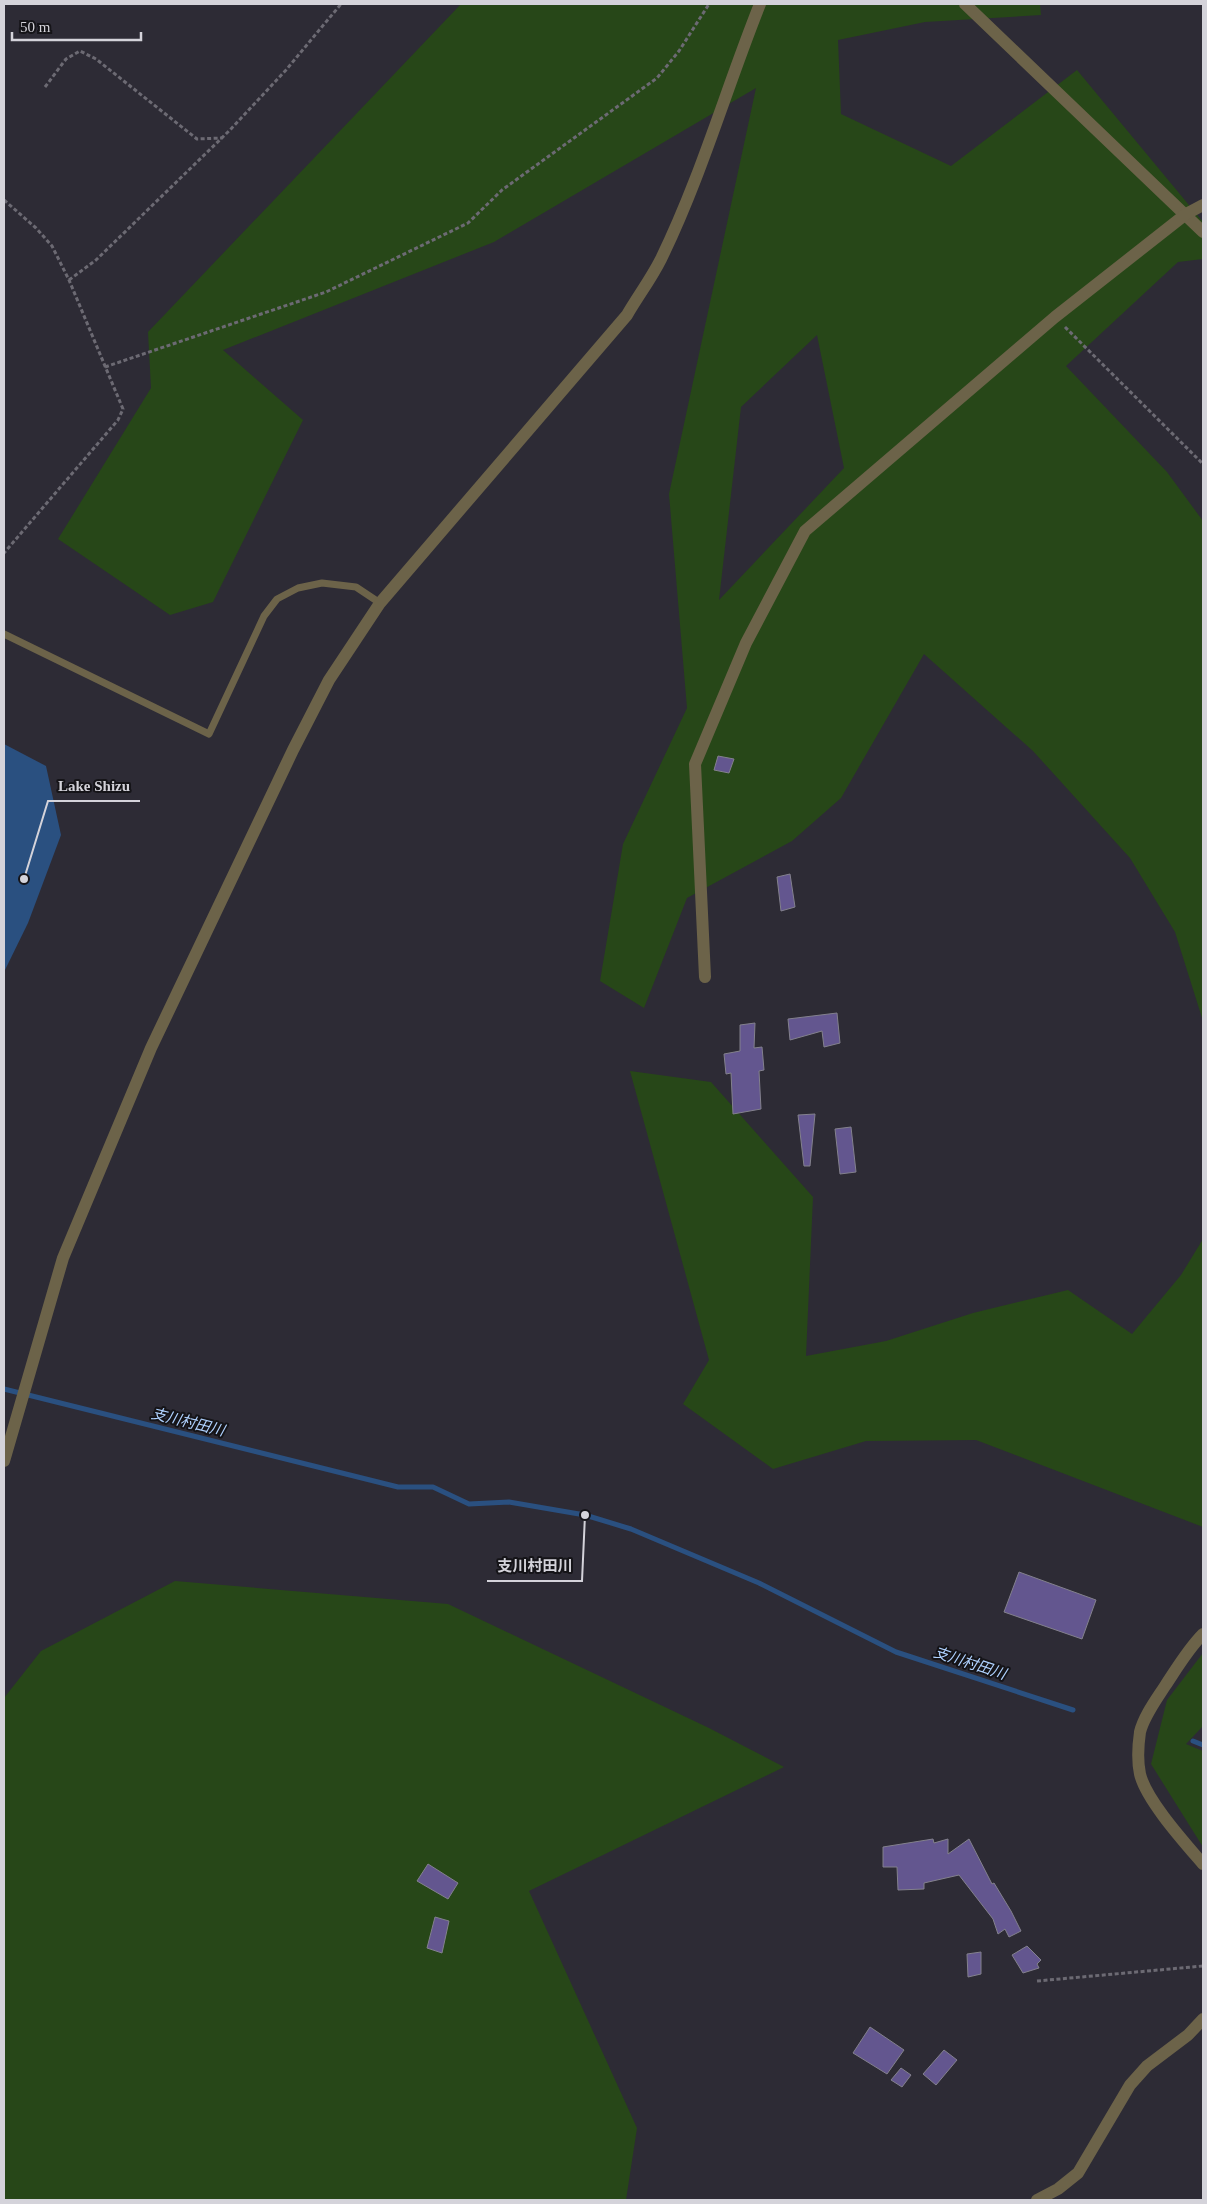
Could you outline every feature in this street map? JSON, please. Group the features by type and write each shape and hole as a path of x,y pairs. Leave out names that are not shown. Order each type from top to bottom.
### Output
{"street":[{"path":"4,1461 63,1258 151,1048 329,680 380,603 627,315 660,262 686,205 733,70 760,4"},
{"path":"965,4 1203,232"},
{"path":"705,977 695,764 746,643 804,531 1055,316 1186,214 1203,205"},
{"path":"1203,1634 1194,1643 1152,1706 1141,1731 1138,1755 1141,1776 1153,1799 1174,1829 1203,1864"},
{"path":"1037,2200 1058,2190 1078,2173 1130,2085 1147,2066 1188,2035 1203,2019"}],"lane":[{"path":"4,634 209,734 264,616 277,599 298,588 322,583 356,586 380,603"}],"path":[{"path":"69,280 96,260 222,138 286,70 341,4"},
{"path":"105,367 326,292 468,223 502,190 657,78 679,51 709,4"},
{"path":"45,87 66,58 80,51 96,59 197,139 222,138"},
{"path":"4,200 36,228 52,246 69,280 123,409 118,420 4,553"},
{"path":"1055,316 1203,464"},
{"path":"1037,1981 1203,1966"}],"green space":[{"path":"461,4 1040,4 1041,15 925,22 838,40 841,114 951,166 1077,70 1203,222 1203,259 1178,262 1066,366 1167,472 1203,521 1203,1021 1175,932 1130,858 1033,751 924,654 841,798 792,841 687,898 644,1008 600,981 623,844 687,708 669,494 756,88 494,242 223,350 303,420 213,602 170,615 58,539 151,388 148,332","holes":["817,335 844,468 719,600 741,407"]},
{"path":"630,1071 711,1082 813,1197 806,1356 886,1341 973,1313 1068,1290 1132,1334 1181,1275 1203,1239 1203,1527 976,1440 866,1441 773,1469 683,1404 709,1360"},
{"path":"175,1581 448,1604 709,1728 784,1767 529,1891 637,2128 626,2200 4,2200 4,1698 41,1651"},
{"path":"1203,1653 1203,1726 1186,1744 1203,1751 1203,1847 1151,1764 1167,1700"}],"water":[{"path":"4,744 46,766 61,835 28,923 4,972"}],"building":[{"path":"718,756 734,759 729,773 714,770"},
{"path":"790,874 795,907 781,911 777,877"},
{"path":"837,1013 840,1043 824,1047 822,1031 790,1040 788,1019"},
{"path":"755,1023 754,1048 762,1047 764,1070 759,1071 761,1109 733,1114 731,1073 726,1074 724,1054 740,1051 740,1025"},
{"path":"815,1114 810,1166 804,1166 798,1115"},
{"path":"851,1127 856,1172 840,1174 835,1129"},
{"path":"1019,1572 1096,1600 1082,1639 1004,1612"},
{"path":"933,1839 934,1843 948,1839 948,1854 969,1839 992,1884 994,1883 1021,1931 1009,1937 1005,1929 998,1934 993,1919 959,1875 924,1883 924,1889 898,1890 897,1867 883,1867 883,1847"},
{"path":"428,1864 458,1883 448,1899 417,1881"},
{"path":"435,1917 449,1921 442,1953 427,1948"},
{"path":"1027,1946 1041,1960 1037,1964 1039,1968 1023,1973 1012,1955"},
{"path":"981,1952 981,1974 968,1977 967,1954"},
{"path":"870,2027 904,2050 887,2074 853,2053"},
{"path":"944,2050 957,2060 936,2085 923,2074"},
{"path":"901,2068 911,2075 902,2087 891,2080"}],"waterway":[{"name":"支川村田川","path":"4,1389 398,1487 433,1487 469,1504 509,1502 585,1515 631,1529 759,1583 896,1652 1073,1710"},
{"name":"支川村田川","path":"1193,1741 1203,1745"}],"place":[{"name":"Lake Shizu","path":"24,879"},
{"name":"支川村田川","path":"585,1515"}]}
